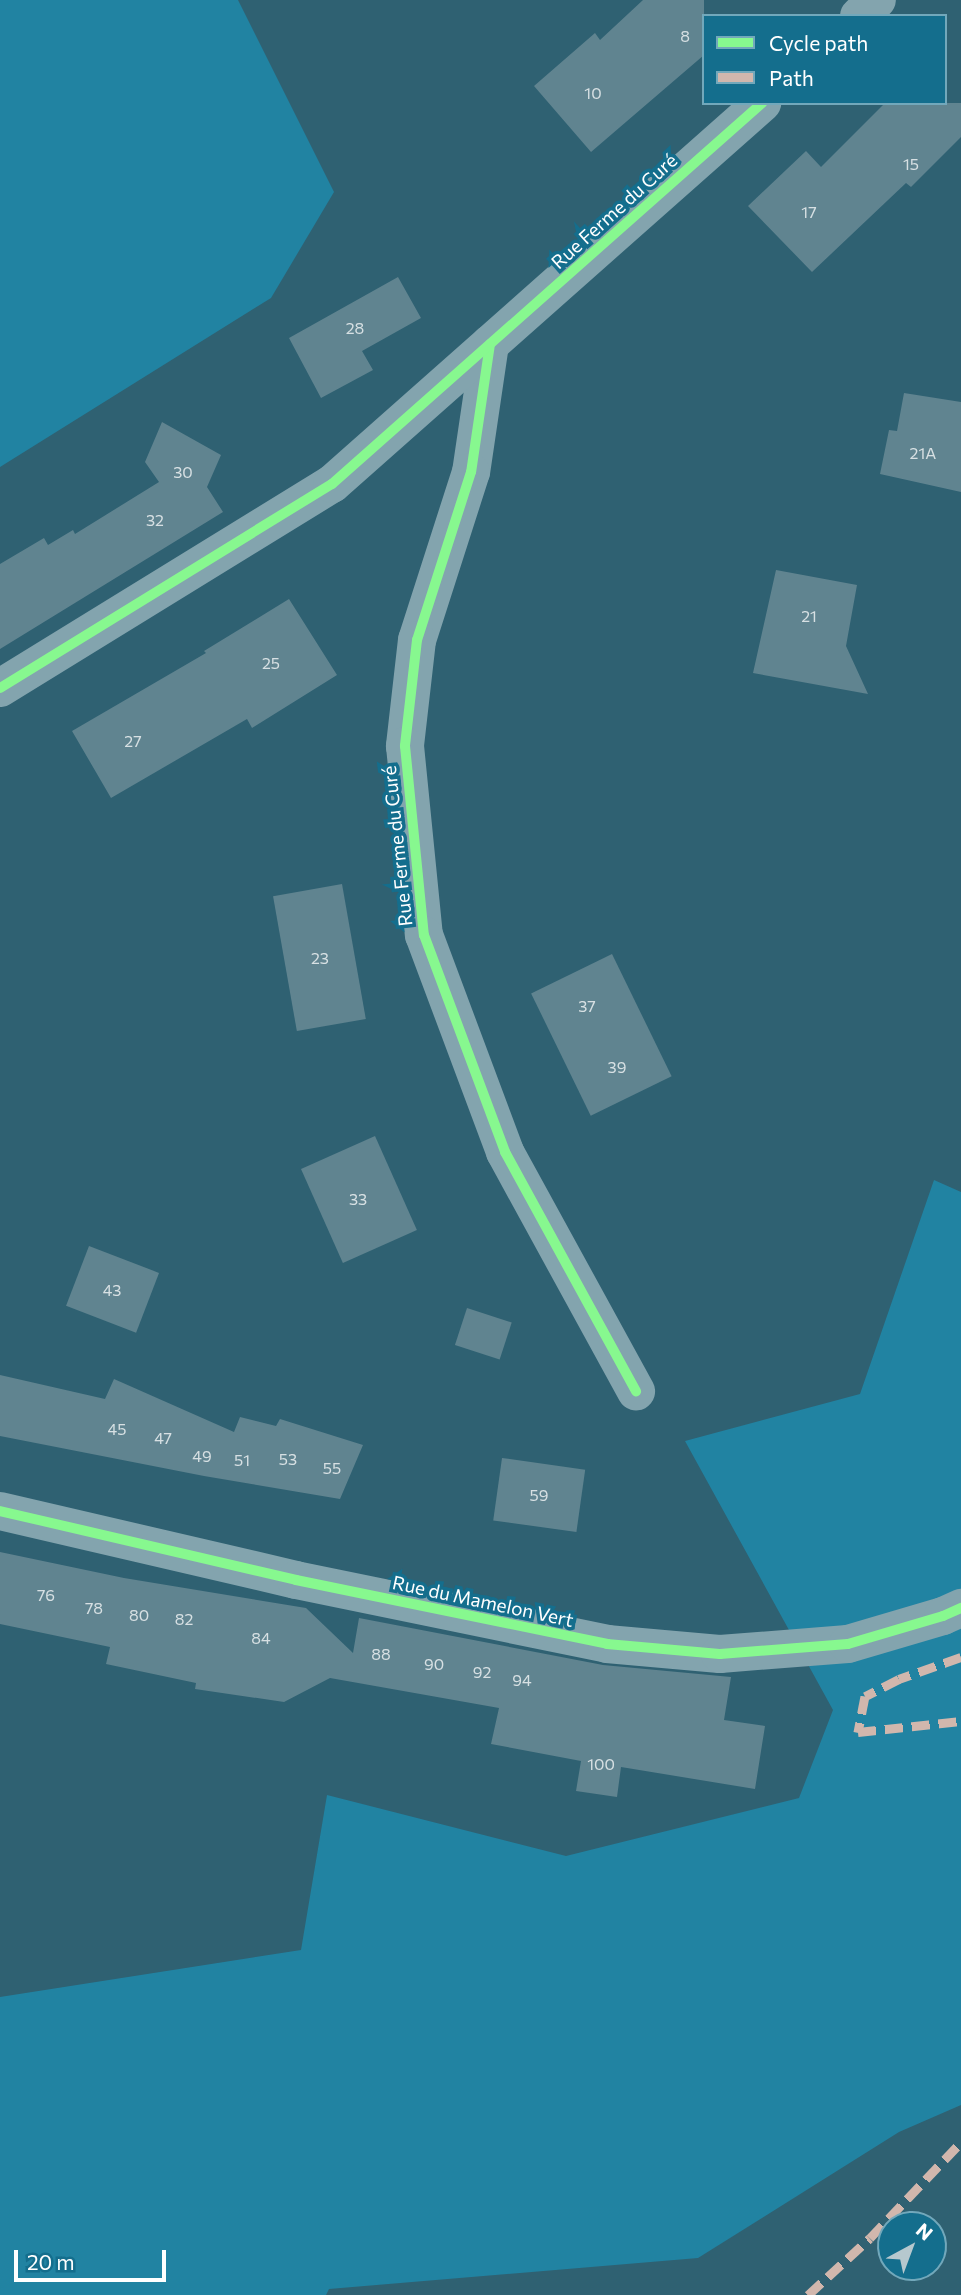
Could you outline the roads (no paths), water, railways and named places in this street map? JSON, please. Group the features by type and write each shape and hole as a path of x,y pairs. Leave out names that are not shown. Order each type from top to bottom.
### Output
{"street":[{"path":"861,14 877,0"},
{"name":"Rue Ferme du Curé","path":"0,688 332,484 760,105"},
{"name":"Rue Ferme du Curé","path":"489,344 471,472 417,639 405,746 424,935 505,1152 636,1391"},
{"name":"Rue du Mamelon Vert","path":"0,1511 296,1580 607,1644 720,1654 848,1644 943,1616 961,1608"}]}
